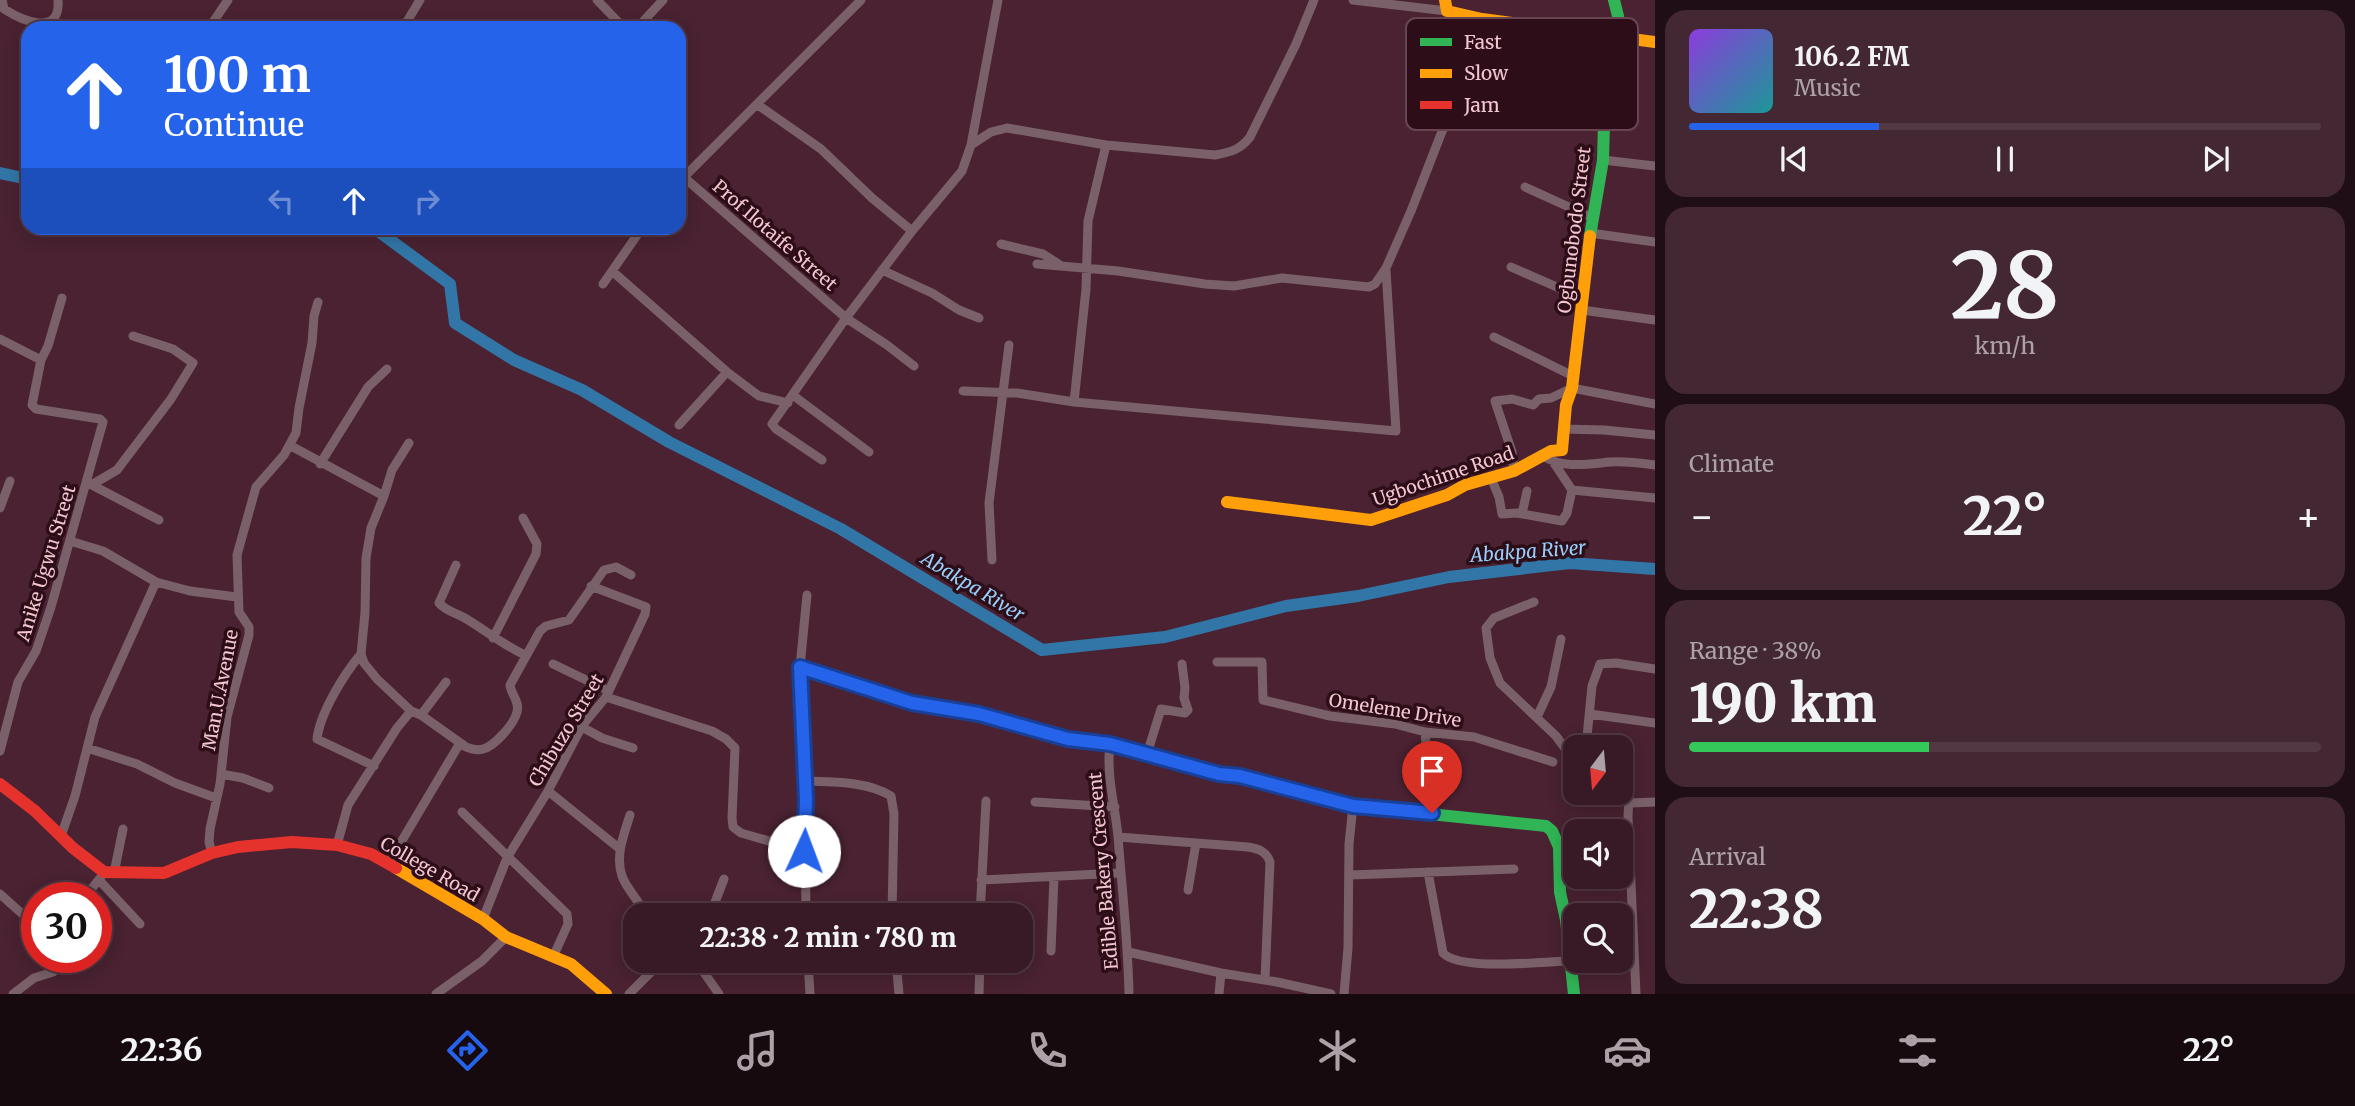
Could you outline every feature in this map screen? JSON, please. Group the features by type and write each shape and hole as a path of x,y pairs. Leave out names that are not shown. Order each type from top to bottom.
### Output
{"street":[{"path":"47,21 56,15 58,0"},
{"path":"214,21 228,0"},
{"path":"407,21 420,0"},
{"path":"597,0 617,21"},
{"path":"644,21 663,0"},
{"path":"686,171 758,105 861,0"},
{"path":"822,460 772,424 846,318 962,170 971,145 998,0"},
{"path":"971,145 990,132 1007,128 1106,145 1215,155 1234,152 1250,137 1296,44 1314,0"},
{"path":"1353,0 1446,5 1479,18"},
{"name":"Ogbunobodo Street","path":"1614,0 1617,18"},
{"path":"2,6 26,21"},
{"path":"758,105 821,149 912,231"},
{"path":"1037,264 1205,284 1234,286 1283,278 1369,287 1376,284 1386,268 1444,130"},
{"name":"Ogbunobodo Street","path":"1573,382 1590,233 1603,160 1604,130"},
{"path":"1074,402 1081,348 1088,221 1106,145"},
{"path":"1603,160 1655,166"},
{"name":"Prof Ilotaife Street","path":"686,182 846,318 914,366"},
{"path":"1525,187 1593,218"},
{"path":"1590,233 1655,242"},
{"path":"603,284 637,235"},
{"path":"1001,244 1043,254 1061,266"},
{"path":"1511,267 1582,304 1655,320"},
{"path":"964,391 1396,431 1386,268"},
{"path":"882,270 979,318"},
{"path":"612,271 727,372 759,396 791,399 869,452"},
{"path":"0,340 41,360 48,346 62,298"},
{"name":"Man.U.Avenue","path":"212,853 209,842 221,774 227,717 250,627 239,612 237,555 256,487 291,446 296,433 318,302"},
{"path":"90,483 117,470 172,398 193,363 173,349 133,336"},
{"path":"1494,337 1573,382 1655,404"},
{"path":"992,560 989,502 992,461 1009,345"},
{"name":"Anike Ugwu Street","path":"1,745 18,682 36,651 90,483 103,422 100,419 34,408 34,389 41,360"},
{"path":"320,464 368,387 387,369"},
{"path":"679,425 727,372"},
{"path":"1514,471 1513,452 1495,401 1512,399 1533,405 1539,399 1551,398 1573,382"},
{"name":"Ugbochime Road","path":"1227,502 1371,520 1447,495 1465,485 1547,458 1551,451 1562,450 1566,405 1573,382"},
{"path":"1563,429 1655,435"},
{"path":"409,443 392,470 371,528 366,558 361,654 364,663 377,679 411,711 421,715 460,743 474,750 485,749 514,718 518,702 510,692 510,685 540,631 546,626 569,620 598,576 609,567 617,567 631,575"},
{"path":"291,446 320,464 362,482 384,496"},
{"path":"1547,458 1588,466 1607,463 1655,465"},
{"path":"1547,458 1572,491 1655,498"},
{"path":"1491,478 1502,514 1522,514 1558,522 1567,513 1572,491"},
{"path":"0,508 10,481"},
{"path":"90,483 159,520"},
{"path":"1522,514 1527,491"},
{"path":"493,638 536,554 537,544 523,517"},
{"path":"70,541 103,551 156,582 190,591 237,597"},
{"path":"456,565 439,603 525,655"},
{"path":"61,836 75,796 95,717 156,582"},
{"name":"Chibuzo Street","path":"483,919 507,858 548,791 582,727 608,694 645,614 646,607 591,586"},
{"path":"806,903 804,742 800,667 807,596"},
{"path":"1534,602 1494,618 1486,628 1490,658 1500,683 1538,717 1563,746"},
{"path":"1538,717 1550,687 1561,639"},
{"path":"361,654 346,671 318,730 317,739 374,766"},
{"name":"Omeleme Drive","path":"1217,662 1262,662 1263,700 1317,714 1395,724 1425,732 1474,737 1553,762"},
{"path":"1587,735 1594,678 1600,664 1616,663 1655,670"},
{"path":"552,664 608,694 712,731 726,739 735,748 733,827 741,833 804,851"},
{"path":"1147,754 1161,709 1185,713 1188,710 1184,698 1182,664"},
{"path":"800,667 912,703 979,714 1068,739 1110,744 1219,774 1240,776 1353,806 1537,824 1551,829 1555,834 1560,856 1560,893 1563,906"},
{"path":"421,715 446,682"},
{"path":"337,845 348,805 397,728 411,711"},
{"path":"1590,714 1655,723"},
{"path":"582,727 603,738 634,748"},
{"path":"1425,732 1432,813"},
{"path":"387,864 460,743"},
{"name":"Edible Bakery Crescent","path":"1110,744 1108,762 1118,837 1129,994"},
{"path":"88,748 137,764 175,783 216,798"},
{"path":"221,774 243,778 269,788"},
{"path":"804,781 847,783 880,789 891,796 894,814 892,903"},
{"path":"0,784 35,811 106,875 140,924"},
{"path":"548,791 620,849"},
{"path":"980,903 986,801"},
{"path":"1035,802 1115,807"},
{"path":"1633,803 1655,802"},
{"path":"1630,805 1636,994"},
{"path":"1344,994 1349,844 1353,806"},
{"path":"462,812 563,910 569,919 553,957"},
{"path":"630,815 620,849 622,877 638,903"},
{"path":"100,882 106,875 123,829"},
{"path":"1118,837 1248,846 1260,849 1267,855 1270,862 1265,979"},
{"name":"College Road","path":"106,875 164,873 212,853 238,847 292,842 355,848 483,919 506,937 580,970 606,994"},
{"path":"1188,890 1196,843"},
{"path":"1350,875 1514,869"},
{"path":"1428,872 1443,953 1448,959 1482,963 1563,961"},
{"path":"981,880 1120,873"},
{"path":"1051,951 1054,877"},
{"path":"715,903 724,879"},
{"path":"0,894 21,913"},
{"path":"436,994 482,961 506,937"},
{"path":"1128,951 1331,994"},
{"path":"13,994 23,984 50,973"},
{"path":"629,994 650,973"},
{"path":"704,973 719,994"},
{"path":"809,973 810,994"},
{"path":"897,973 899,994"},
{"path":"979,994 980,973"},
{"path":"1219,994 1222,973"},
{"path":"1570,973 1574,994"}],"waterway":[{"name":"Abakpa River","path":"0,173 21,178"},
{"name":"Abakpa River","path":"384,235 450,284 455,323 514,360 582,390 669,442 841,529 1042,650 1165,637 1286,606 1358,596 1449,577 1570,563 1655,569"}],"traffic: fast":[{"path":"1614,0 1618,18"},
{"path":"1590,236 1603,160 1604,130"},
{"path":"1205,770 1240,776 1353,806 1546,826 1552,831 1559,847 1560,892 1566,920 1574,994"}],"traffic: slow":[{"path":"1445,0 1447,11 1478,18"},
{"path":"1638,40 1655,42"},
{"path":"1227,502 1371,520 1447,495 1465,485 1514,471 1551,451 1562,450 1590,236"},
{"path":"800,667 912,703 979,714 1068,739 1110,744 1205,770"},
{"path":"396,868 483,919 506,937 571,964 606,994"}],"traffic: jam":[{"path":"0,784 104,872 164,873 212,853 238,847 292,842 337,845 371,854 396,868"}],"route":[{"path":"804,851 806,800 800,667 912,703 979,714 1068,739 1110,744 1321,799 1353,806 1432,813"}]}
